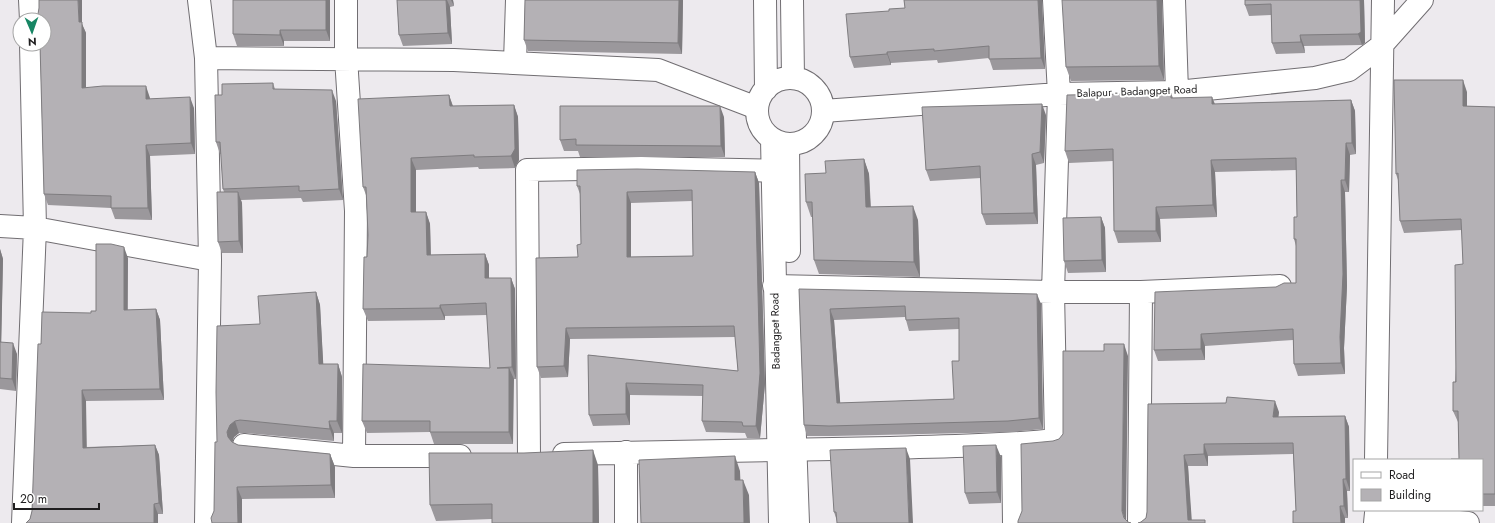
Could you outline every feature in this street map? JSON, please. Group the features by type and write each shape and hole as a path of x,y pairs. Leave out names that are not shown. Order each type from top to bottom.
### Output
{"street":[{"path":"30,0 31,12"},
{"path":"199,0 206,58 210,260 206,523"},
{"path":"346,0 346,58 356,211 354,456"},
{"path":"515,62 517,0"},
{"path":"765,0 766,89"},
{"path":"792,0 793,78"},
{"path":"505,456 1013,444 1056,440 1053,292 1059,94 1054,0"},
{"path":"1174,0 1177,92"},
{"path":"1376,459 1383,0"},
{"name":"Balapur - Badangpet Road","path":"823,111 1059,94 1177,92 1322,76 1349,70 1382,46 1422,0"},
{"path":"23,523 35,228 31,52"},
{"path":"206,58 346,58 515,62 658,70 757,108"},
{"path":"793,78 811,85 818,93 823,111 822,122 816,131 808,139 799,143 780,141 760,126 757,108 760,98 766,89 774,82 793,78"},
{"name":"Badangpet Road","path":"780,141 786,450 780,523"},
{"path":"529,456 527,170 641,168 780,171"},
{"path":"0,226 35,228 210,260"},
{"path":"782,287 1053,292 1141,292 1280,286"},
{"path":"1138,523 1141,292"},
{"path":"1013,444 1014,523"},
{"path":"244,445 354,456 481,456"},
{"name":"Badangpet Road","path":"786,450 798,523"},
{"path":"626,452 626,523"},
{"path":"1375,515 1468,523"}],"building":[{"path":"39,0 78,0 79,22 82,22 82,88 103,86 146,86 146,99 190,97 191,143 146,145 148,208 111,208 111,196 44,194 40,52 52,52 52,12 38,12"},
{"path":"233,0 326,0 326,30 280,30 280,35 233,34"},
{"path":"397,0 446,0 448,33 399,35"},
{"path":"525,0 679,0 678,43 524,40"},
{"path":"904,0 1038,0 1041,58 989,59 989,46 934,51 934,49 887,52 887,54 850,57 846,14 889,11 889,9 905,8"},
{"path":"1062,0 1157,0 1159,66 1066,67"},
{"path":"1245,0 1360,0 1361,32 1358,34 1300,35 1301,42 1272,43 1271,4 1245,5"},
{"path":"1394,80 1463,80 1463,106 1495,107 1495,494 1483,494 1483,459 1459,459 1458,411 1453,411 1453,382 1456,382 1455,265 1463,264 1461,219 1400,221 1398,173 1396,174"},
{"path":"273,83 273,89 332,90 339,189 299,191 299,186 223,189 220,142 216,142 215,95 222,95 222,84"},
{"path":"1171,93 1171,98 1212,97 1212,104 1351,100 1352,143 1346,143 1345,180 1341,180 1343,274 1340,337 1341,363 1294,364 1293,329 1201,334 1201,349 1154,350 1155,292 1276,287 1284,283 1296,283 1296,239 1294,239 1294,217 1297,217 1296,158 1211,160 1213,205 1156,207 1156,231 1114,231 1113,149 1065,151 1067,95"},
{"path":"449,95 450,106 514,105 515,149 511,156 474,157 474,155 411,158 411,212 426,212 427,255 485,254 485,278 511,278 512,367 497,368 509,368 509,432 430,432 430,421 362,421 363,364 490,368 486,303 440,305 440,308 363,309 364,257 367,257 368,235 366,187 363,187 358,99"},
{"path":"1042,104 1040,152 1032,154 1034,213 982,214 980,166 926,170 922,107"},
{"path":"560,106 720,106 721,146 576,145 576,139 560,140"},
{"path":"864,159 866,207 913,206 914,262 814,260 812,202 806,202 805,174 826,173 825,161"},
{"path":"637,169 755,172 760,373 756,426 743,426 742,422 702,421 703,385 626,383 626,414 589,415 588,355 738,371 734,326 566,328 564,366 537,367 536,258 578,257 577,245 581,244 580,186 577,186 577,170","holes":["692,190 693,256 627,257 627,192"]},
{"path":"217,192 238,192 239,241 218,242"},
{"path":"1101,217 1102,260 1064,261 1063,218"},
{"path":"96,244 111,244 124,247 124,310 156,309 160,389 82,390 83,448 155,445 159,503 154,504 154,523 26,523 30,519 32,511 38,344 41,344 42,312 91,313 91,311 96,311"},
{"path":"799,289 1037,294 1039,418 1008,421 829,426 804,425","holes":["905,306 906,320 959,318 959,361 952,361 954,399 837,403 830,309"]},
{"path":"316,292 319,364 338,364 337,421 329,421 330,429 240,420 235,421 230,425 227,432 228,437 232,442 238,445 330,454 331,485 237,487 238,523 212,523 211,518 214,511 215,442 217,442 217,326 260,324 258,296"},
{"path":"0,342 13,343 12,379 0,378"},
{"path":"1104,344 1124,344 1122,511 1124,518 1131,523 1018,523 1022,511 1021,444 1053,441 1059,439 1063,434 1063,351 1104,351"},
{"path":"1227,397 1275,401 1273,417 1345,416 1346,479 1343,479 1344,506 1340,506 1341,523 1293,523 1293,511 1296,511 1293,443 1204,444 1204,454 1184,455 1188,520 1205,520 1205,523 1138,523 1146,518 1147,512 1148,404 1226,403"},
{"path":"996,445 997,492 965,493 963,446"},
{"path":"906,448 909,523 837,523 836,512 834,512 830,450"},
{"path":"593,450 593,523 492,523 492,504 430,505 429,453 524,453"},
{"path":"735,456 735,480 743,480 744,523 641,523 639,460"}]}
